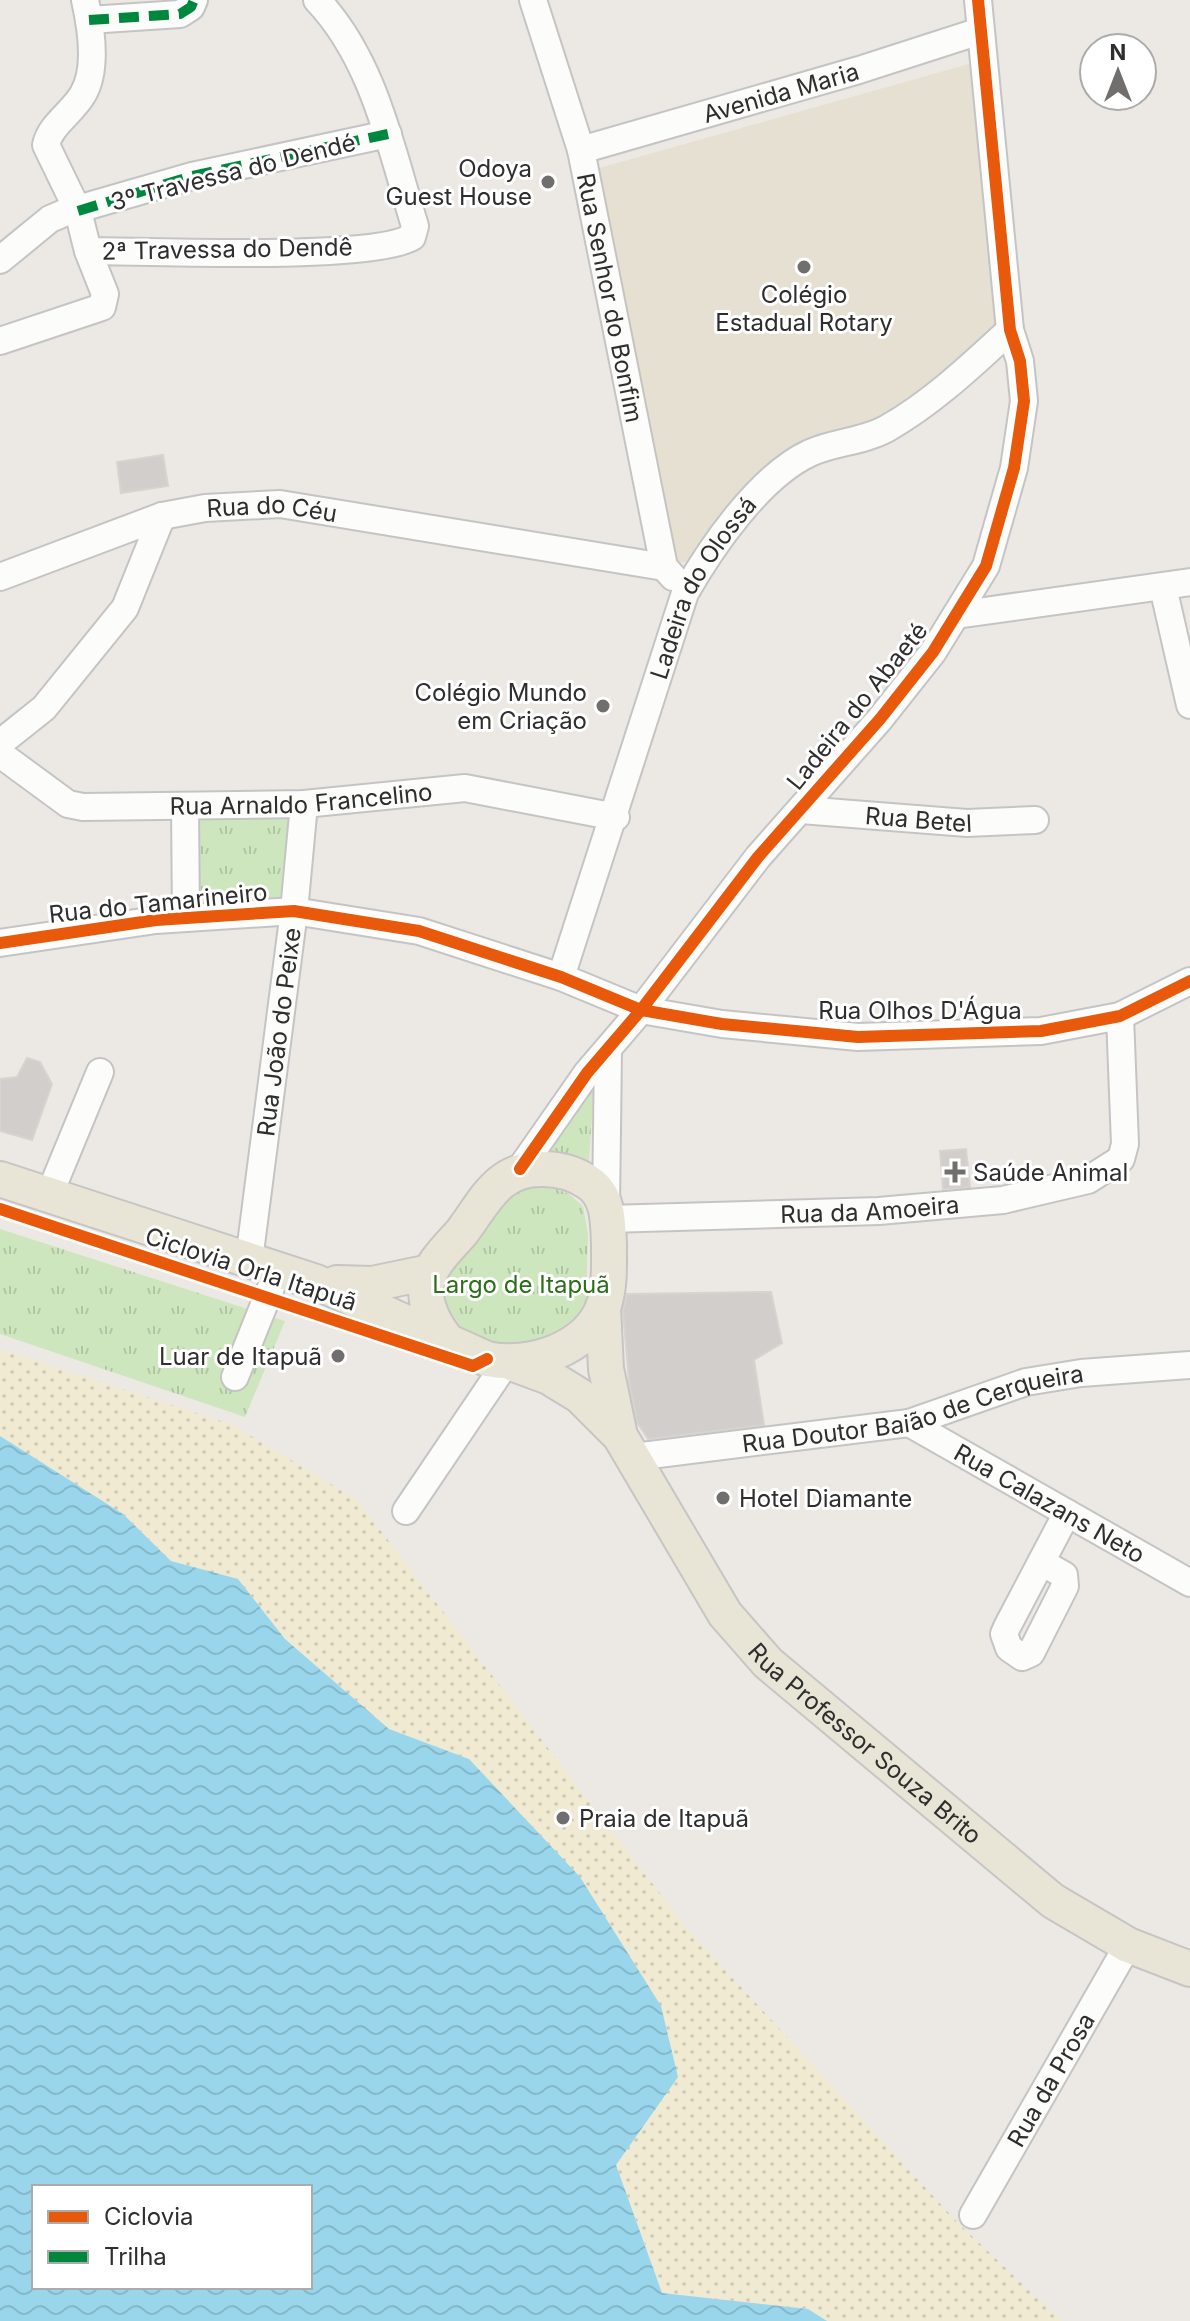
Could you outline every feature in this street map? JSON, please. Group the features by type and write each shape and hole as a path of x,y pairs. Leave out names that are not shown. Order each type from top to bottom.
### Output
{"main road":[{"path":"0,1179 316,1282 487,1359 510,1364 545,1358 567,1345 591,1324 603,1307 609,1265 607,1213 601,1194 569,1173 520,1169 501,1180 430,1272 426,1294 430,1311 445,1338"},
{"path":"316,1282 372,1284 430,1272"},
{"name":"Rua Professor Souza Brito","path":"603,1307 606,1369 627,1447"},
{"name":"Rua Professor Souza Brito","path":"510,1364 549,1377 580,1396 627,1447 725,1614 768,1663 1053,1901 1128,1945 1190,1969"}],"street":[{"path":"87,10 180,14 191,7 194,0"},
{"path":"317,0 361,65 388,134"},
{"name":"Rua Senhor do Bonfim","path":"533,0 581,150 664,567 685,593"},
{"name":"Ladeira do Abaeté","path":"520,1169 587,1073 641,1010 758,857 933,652 986,566 1014,468 1024,401 1020,361 1010,330 978,0"},
{"name":"2ª Travessa do Dendê","path":"87,10 90,73 83,94 50,135 47,151 78,211 88,251 325,250 401,244 412,237 415,226 388,134"},
{"name":"Avenida Maria","path":"581,150 872,66 980,31"},
{"name":"3º Travessa do Dendé","path":"0,260 50,219 192,176 388,134"},
{"path":"0,341 102,307 105,294 88,251"},
{"name":"Ladeira do Olossá","path":"561,977 616,817 685,593 708,553 790,464 814,452 883,430 955,381 1010,330"},
{"name":"Rua do Céu","path":"0,577 162,516 205,508 280,504 664,567"},
{"path":"0,743 44,708 125,608 162,516"},
{"path":"956,615 1190,582"},
{"path":"1163,587 1190,705"},
{"name":"Rua Arnaldo Francelino","path":"0,754 68,804 185,807 304,804 465,788 616,817"},
{"name":"Rua João do Peixe","path":"235,1377 264,1265 304,804"},
{"path":"185,807 186,918"},
{"name":"Rua Betel","path":"801,810 967,823 1035,820"},
{"name":"Rua do Tamarineiro","path":"0,943 186,918 294,911 419,931 561,977 641,1010"},
{"name":"Rua Olhos D'Água","path":"641,1010 722,1024 858,1037 1041,1031 1120,1016 1190,981"},
{"name":"Rua da Amoeira","path":"607,1213 879,1211 1003,1200 1088,1180 1121,1159 1125,1144 1120,1016"},
{"path":"607,1213 608,1050"},
{"path":"50,1193 100,1072"},
{"path":"406,1511 510,1364"},
{"name":"Rua Doutor Baião de Cerqueira","path":"627,1447 909,1423 1026,1382 1190,1365"},
{"name":"Rua Calazans Neto","path":"909,1423 1190,1583"},
{"path":"1041,1562 1067,1513"},
{"name":"Rua da Prosa","path":"973,2215 1128,1945"}],"shaded area":[{"name":"Colégio Estadual Rotary","path":"983,60 1010,330 955,381 800,459 692,560 664,567 585,172"}],"green space":[{"path":"296,813 286,903 196,903 192,821"},
{"path":"588,1084 594,1087 588,1175 535,1158"},
{"name":"Largo de Itapuã","path":"545,1185 569,1194 583,1206 588,1234 586,1307 569,1336 500,1348 462,1330 441,1302 441,1288 489,1219 520,1190"},
{"path":"0,1229 285,1321 245,1417 0,1334"}],"sand":[{"name":"Praia de Itapuã","path":"0,1349 233,1425 357,1500 685,1926 957,2222 1062,2321 827,2321 808,2309 663,2293 616,2165 678,2076 469,1759 389,1729 285,1639 238,1579 171,1561 123,1514 0,1436"}],"water":[{"path":"0,1436 123,1514 171,1561 238,1579 285,1639 389,1729 469,1759 580,1877 661,2006 678,2077 616,2165 662,2293 808,2309 827,2321 0,2321"}],"building":[{"path":"163,455 168,486 121,493 117,462"},
{"path":"27,1058 40,1062 52,1084 32,1140 0,1131 0,1079 17,1077"},
{"name":"Saúde Animal","path":"966,1149 970,1187 943,1189 940,1151"},
{"path":"771,1292 782,1343 754,1360 764,1425 648,1439 637,1422 629,1381 623,1311 627,1294"}],"marked path":[{"path":"89,20 180,14 191,7 194,0"},
{"path":"78,211 192,176 388,134"}],"cycle path":[{"path":"520,1169 587,1073 641,1010 758,857 880,719 933,652 986,566 1014,468 1024,401 1020,361 1010,330 978,0"},
{"path":"0,943 156,920 294,911 419,931 561,977 641,1010 722,1024 858,1037 1041,1031 1120,1016 1190,981"},
{"name":"Ciclovia Orla Itapuã","path":"0,1209 473,1366 487,1359"}],"place":[{"name":"Odoya Guest House","path":"548,182"},
{"name":"Colégio Estadual Rotary","path":"804,267"},
{"name":"Colégio Mundo em Criação","path":"603,706"},
{"name":"Saúde Animal","path":"955,1172"},
{"name":"Luar de Itapuã","path":"338,1356"},
{"name":"Hotel Diamante","path":"723,1498"},
{"name":"Praia de Itapuã","path":"563,1818"}]}
